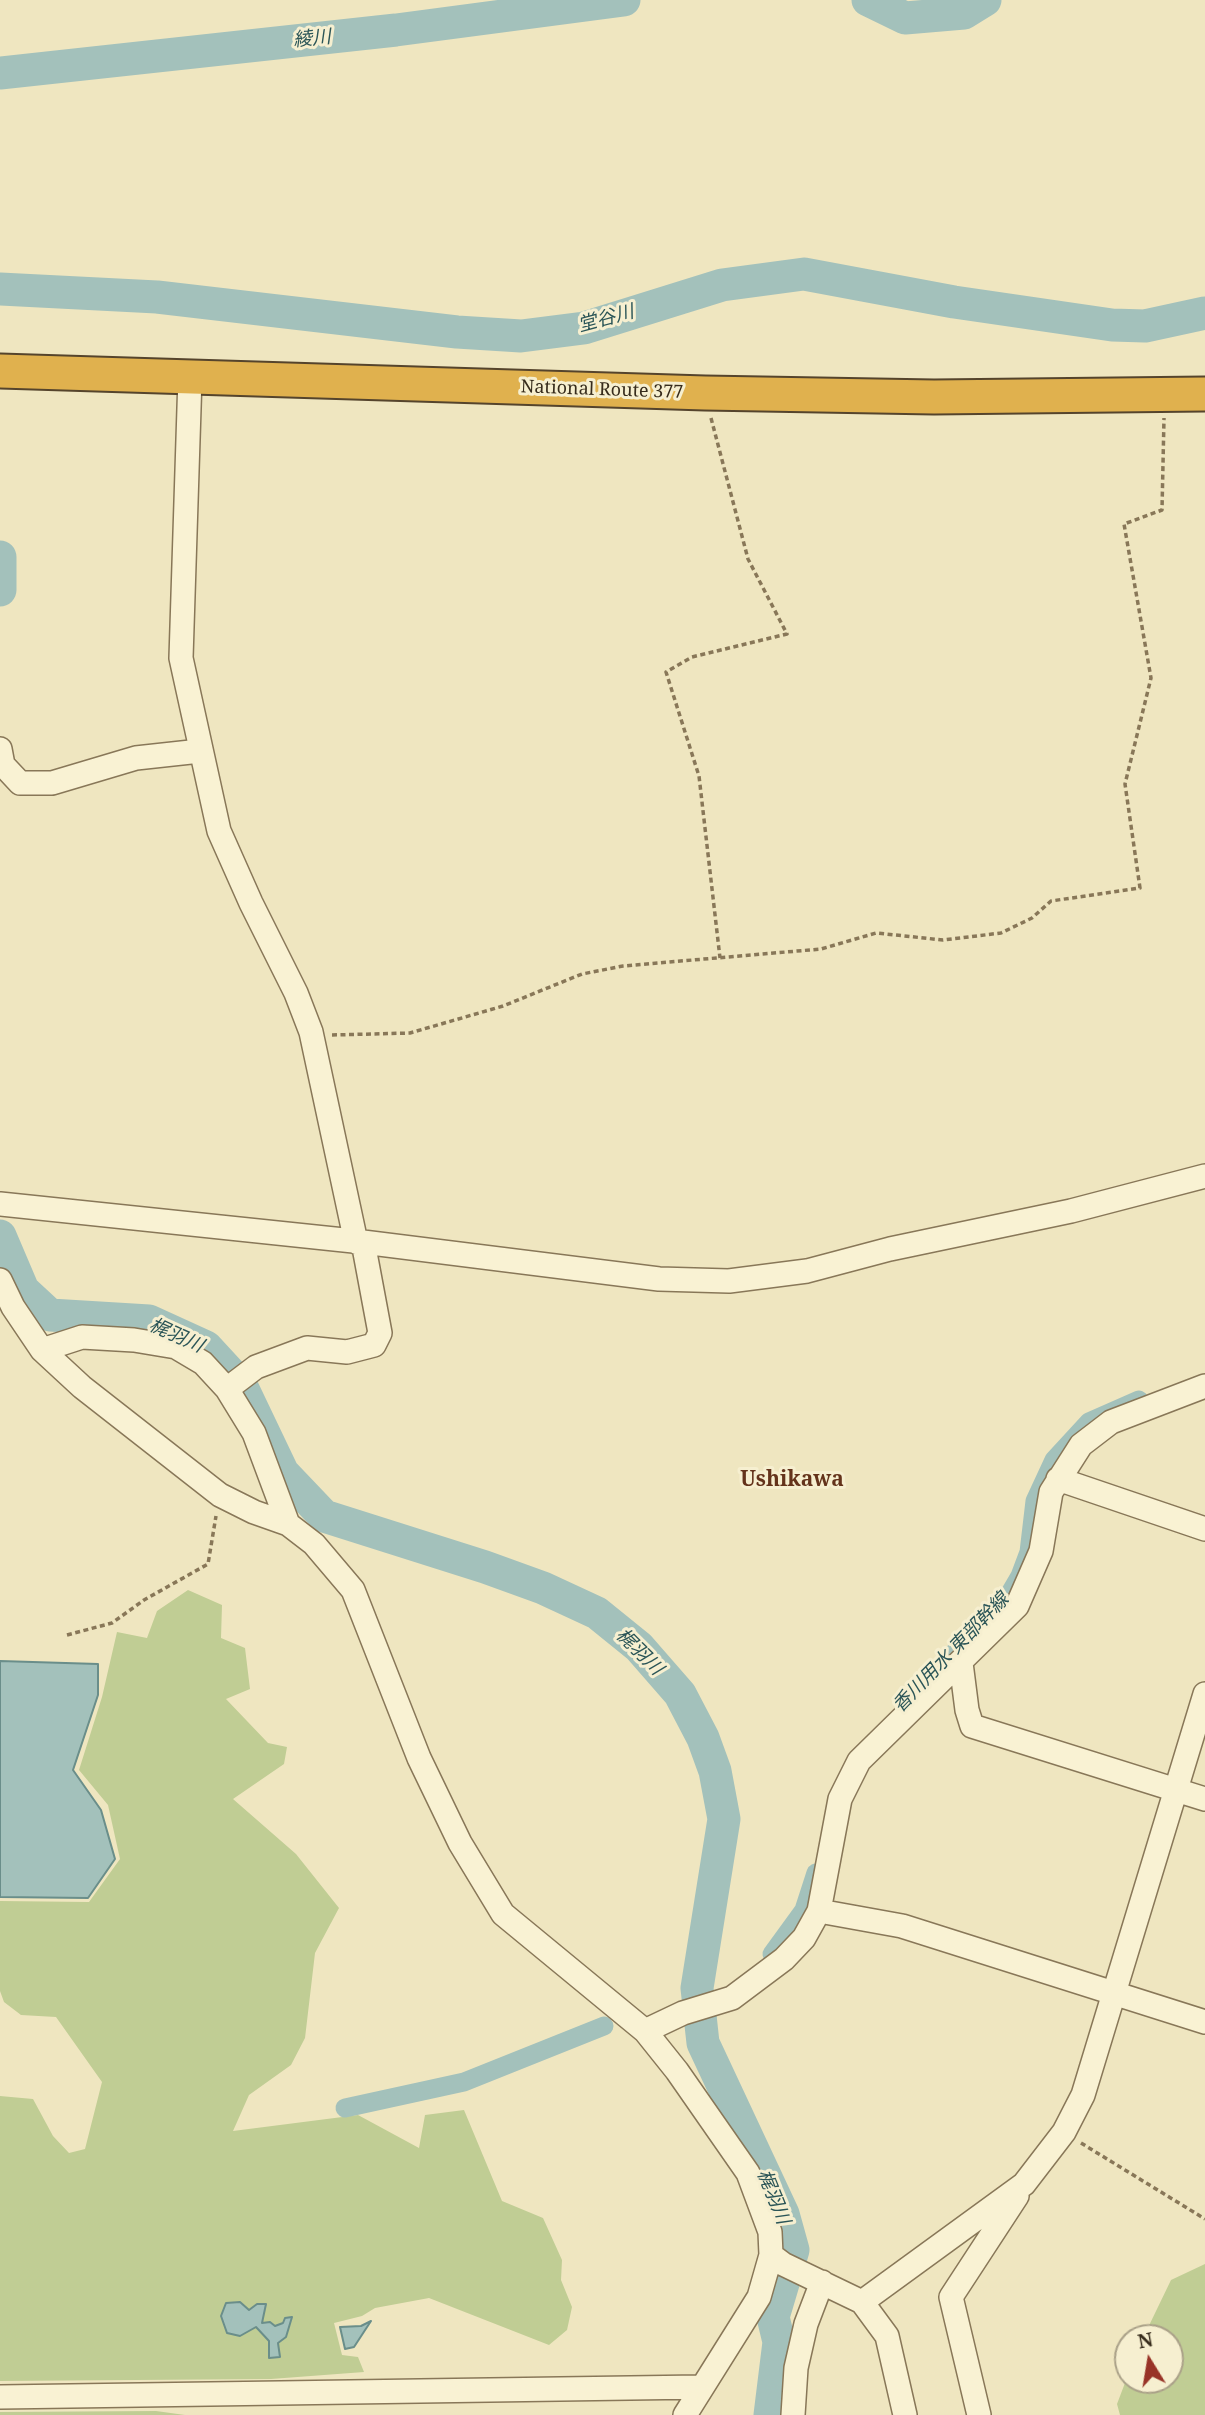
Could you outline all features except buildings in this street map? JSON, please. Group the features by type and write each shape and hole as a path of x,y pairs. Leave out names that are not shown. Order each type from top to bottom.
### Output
{"highway":[{"name":"National Route 377","path":"3,371 705,393 934,397 1205,394"}],"street":[{"path":"190,377 181,658 219,831 296,993 311,1035 380,1333 374,1345 347,1352 307,1348 256,1367 229,1387"},
{"path":"0,749 3,765 20,783 52,783 136,758 200,751"},
{"path":"11,1205 359,1242 659,1279 729,1281 807,1270 890,1249 1071,1211 1205,1176"},
{"path":"0,1280 13,1307 42,1350 82,1387 220,1495 254,1512 288,1524 314,1544 353,1590 419,1758 460,1843 503,1914 645,2031 677,2071 748,2173 777,2259 759,2297 700,2387 685,2415"},
{"path":"42,1350 82,1337 134,1340 176,1347 203,1363 229,1387 254,1433 288,1524"},
{"path":"645,2031 683,2013 732,1998 784,1959 804,1938 819,1910 840,1799 859,1760 1017,1606 1041,1551 1051,1492 1081,1444 1111,1422 1205,1386"},
{"path":"1058,1479 1205,1529"},
{"path":"961,1662 967,1710 972,1726 1205,1799"},
{"path":"979,2415 951,2297 1024,2184 1064,2132 1083,2095 1205,1693"},
{"path":"819,1910 902,1927 1205,2022"},
{"path":"862,2302 1024,2184"},
{"path":"777,2259 862,2302 887,2336 905,2415"},
{"path":"793,2415 796,2368 819,2281"},
{"path":"0,2397 700,2387"}],"path":[{"path":"705,393 748,559 786,634 692,657 666,673 699,776 720,958"},
{"path":"311,1035 410,1033 503,1006 582,974 623,966 821,949 876,933 943,940 1000,933 1032,918 1051,901 1140,888 1125,784 1151,678 1124,524 1162,510 1164,395"},
{"path":"67,1635 112,1623 144,1600 208,1564 220,1495"},
{"path":"1064,2132 1205,2219"}],"green space":[{"path":"188,1590 222,1605 221,1638 245,1648 250,1689 226,1699 268,1743 287,1747 284,1764 233,1799 296,1854 339,1908 315,1953 305,2038 291,2065 249,2095 233,2131 358,2115 419,2148 425,2115 464,2110 502,2201 543,2218 562,2260 561,2280 572,2307 567,2330 549,2345 429,2298 375,2308 362,2316 334,2323 342,2355 358,2357 364,2372 271,2379 0,2381 0,2096 33,2099 53,2136 69,2153 85,2149 102,2082 56,2017 21,2015 4,2002 0,1991 0,1901 89,1902 120,1859 108,1805 79,1770 102,1697 117,1632 147,1638 157,1611"},
{"path":"1205,2264 1205,2415 1120,2415 1117,2404 1121,2394 1184,2394 1184,2324 1150,2324 1171,2280"},
{"path":"156,2411 185,2415 0,2415 0,2412"}],"water":[{"path":"0,1661 98,1664 98,1695 73,1770 101,1810 115,1859 88,1898 0,1897"},
{"path":"240,2302 249,2310 257,2304 266,2304 262,2323 270,2322 275,2326 283,2323 285,2318 292,2317 286,2337 278,2343 280,2357 269,2358 269,2341 256,2327 240,2336 227,2333 221,2316 226,2303"},
{"path":"371,2321 354,2347 345,2349 340,2327 361,2326"}],"waterway":[{"name":"綾川","path":"0,73 396,30 624,0"},
{"name":"綾川","path":"868,0 905,18 964,13 985,0"},
{"name":"堂谷川","path":"0,289 157,297 457,332 521,336 584,328 722,285 804,274 954,302 1112,325 1145,326 1205,313"},
{"name":"梶羽川","path":"0,557 0,590"},
{"name":"梶羽川","path":"0,1236 23,1290 50,1315 149,1321 206,1347 241,1385 283,1473 324,1516 485,1567 543,1588 597,1613 639,1647 680,1694 703,1738 715,1771 724,1819 697,1988 703,2043 783,2214 793,2250 773,2317 779,2342 770,2415"},
{"name":"香川用水 東部幹線","path":"949,1658 1006,1600 1020,1576 1029,1552 1035,1501 1054,1460 1089,1422 1139,1400"},
{"name":"香川用水 東部幹線","path":"772,1954 804,1910 816,1873"},
{"name":"香川用水 東部幹線","path":"345,2108 464,2082 604,2026"}],"district":[{"name":"Ushikawa","path":"792,1480"}]}
